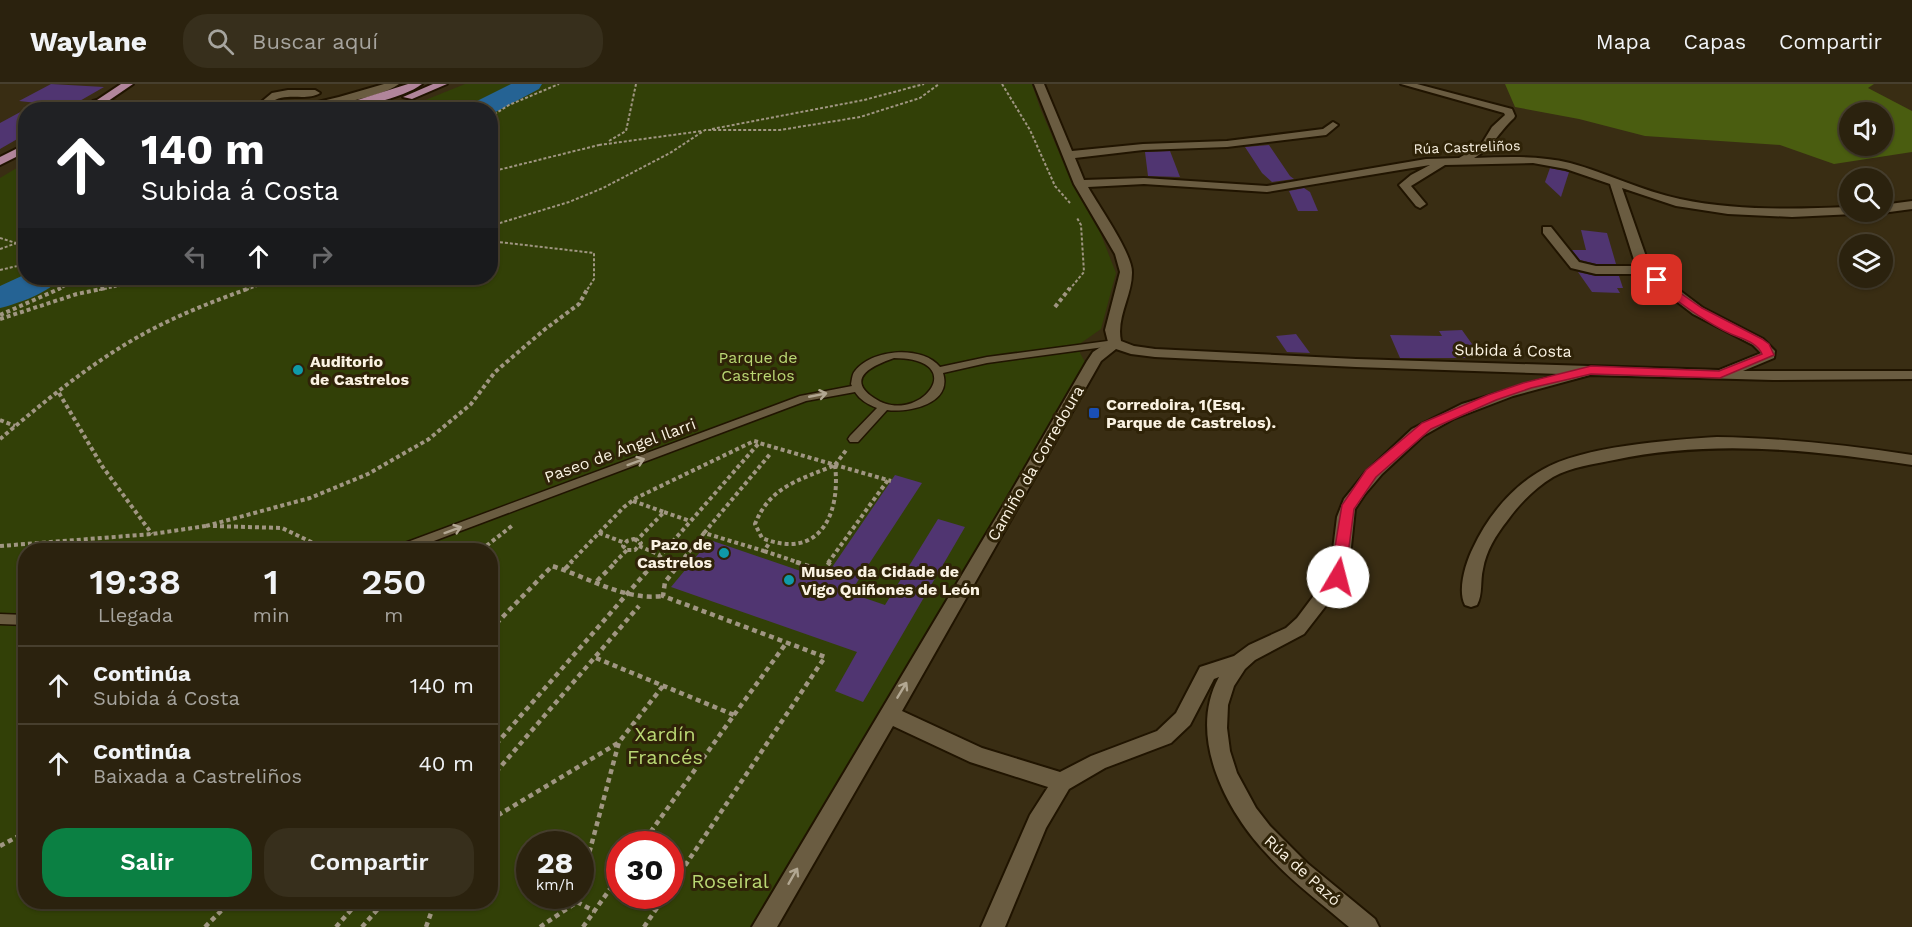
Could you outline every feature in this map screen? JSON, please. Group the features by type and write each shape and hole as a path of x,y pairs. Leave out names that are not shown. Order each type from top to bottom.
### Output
{"main road":[{"path":"100,102 128,84"},
{"path":"361,102 417,84"},
{"path":"390,102 442,84"},
{"path":"0,162 18,152"}],"street":[{"path":"331,102 394,84"},
{"path":"1039,84 1080,184 1121,254 1126,272 1112,330 1115,343"},
{"path":"1406,84 1498,107 1510,113 1485,147 1462,160 1435,167 1405,185 1420,204"},
{"path":"266,102 277,94 315,93"},
{"path":"1068,155 1143,147 1227,144 1326,132 1333,125"},
{"name":"Rúa Castreliños","path":"1080,184 1144,181 1267,189 1426,162 1546,161 1568,166 1676,202 1728,210 1792,213 1839,211"},
{"path":"1615,183 1644,270 1698,310 1758,342 1768,351 1768,355 1720,374"},
{"path":"1893,208 1912,205"},
{"path":"1547,230 1575,265 1596,270 1644,270"},
{"name":"Subida á Costa","path":"1115,343 1131,350 1155,353 1356,363 1823,377 1912,375"},
{"name":"Camiño da Corredoura","path":"764,927 1010,509 1094,361 1098,355 1115,343"},
{"path":"993,927 1038,822 1062,782 1098,762 1164,737 1183,719 1206,673 1239,662 1295,632 1338,577 1347,508 1371,474 1426,426 1527,386 1591,370"},
{"path":"1471,600 1474,567 1503,510 1549,473 1582,462 1624,451 1676,444 1736,441 1801,444 1912,460"},
{"name":"Rúa de Pazó","path":"1239,662 1227,680 1217,718 1216,740 1230,780 1262,833 1296,867 1367,927"},
{"path":"888,714 977,756 1062,782"}],"lane":[{"path":"939,371 987,360 1115,343"},
{"path":"893,355 921,358 931,363 939,371 941,379 939,388 924,402 897,408 884,407 862,397 856,389 855,380 859,371 867,363 893,355"},
{"name":"Paseo de Ángel Ilarri","path":"417,543 804,398 856,389"},
{"path":"854,439 884,407"},
{"path":"0,619 18,620"}],"path":[{"path":"498,112 559,84"},
{"path":"498,170 619,138 626,131 636,84"},
{"path":"599,145 705,130 853,103 924,84"},
{"path":"498,224 569,202 603,188 670,153 705,130 780,130 860,117 920,98 939,84"},
{"path":"1002,84 1030,130 1055,186 1070,203 1081,225 1084,272 1055,307"},
{"path":"0,238 17,243"},
{"path":"38,543 152,534 206,526 310,498 368,474 429,439 471,404 495,372 544,330 579,304 594,279 594,253 498,242"},
{"path":"0,249 17,243"},
{"path":"0,270 18,266"},
{"path":"0,317 66,285"},
{"path":"0,317 77,294 126,285"},
{"path":"0,440 15,426 126,344 181,316 260,285"},
{"path":"59,393 76,426 114,487 152,534"},
{"path":"0,420 15,426"},
{"path":"565,569 632,501 754,441 890,480 823,572 704,532"},
{"path":"498,742 759,442"},
{"path":"663,596 665,582 771,453"},
{"path":"835,465 837,494 833,513 819,531 800,543 781,546 762,538 756,524 761,509 771,496 789,484 835,465"},
{"path":"632,501 690,521"},
{"path":"637,540 664,512"},
{"path":"206,526 282,528 313,543"},
{"path":"599,533 625,543"},
{"path":"627,550 623,546 630,539 641,543 639,546"},
{"path":"764,551 770,542"},
{"path":"0,546 18,545"},
{"path":"639,546 660,555"},
{"path":"597,581 627,550 639,546"},
{"path":"498,622 552,566 629,593 654,599 663,596 825,657 684,867"},
{"path":"498,770 639,606"},
{"path":"651,831 787,642"},
{"path":"597,657 734,715"},
{"path":"498,815 619,742 663,686"},
{"path":"594,835 619,742"},
{"path":"0,846 18,836"},
{"path":"583,927 606,894"},
{"path":"205,927 223,909"},
{"path":"336,927 352,909"},
{"path":"362,927 378,909"},
{"path":"426,927 432,909"},
{"path":"540,927 564,909"},
{"path":"644,927 656,909"}],"green space":[{"name":"Parque de Castrelos","path":"465,84 1032,84 1073,185 1100,232 1116,273 1101,329 1081,343 1080,353 1085,362 1004,506 751,927 0,927 0,178 18,167 18,285 498,285 498,102 420,102"},
{"path":"1505,84 1874,84 1868,88 1912,111 1912,152 1893,155 1893,102 1839,102 1839,156 1886,156 1834,164 1780,145 1645,136 1579,119 1515,107"}],"building":[{"path":"51,84 104,87 78,102 19,101"},
{"path":"18,113 18,139 0,149 0,123"},
{"path":"1269,145 1294,179 1272,182 1262,173 1245,147"},
{"path":"1170,151 1180,177 1148,176 1145,152"},
{"path":"1550,168 1569,172 1561,197 1545,182"},
{"path":"1304,188 1310,192 1318,211 1298,211 1289,191"},
{"path":"1581,230 1607,233 1616,264 1596,264 1580,260 1572,250 1586,250"},
{"path":"1578,272 1596,276 1619,276 1623,288 1617,288 1620,293 1592,292"},
{"path":"1462,330 1482,358 1400,358 1390,335 1442,336 1439,331"},
{"path":"1296,334 1310,353 1287,352 1276,336"},
{"name":"Pazo de Castrelos","path":"895,475 922,483 850,593 885,605 938,519 965,527 863,702 835,691 857,652 671,587 710,540 824,579"}],"waterway":[{"path":"495,102 530,84"},
{"path":"0,298 29,285"}],"place":[{"name":"Auditorio de Castrelos","path":"298,370"},
{"name":"Corredoira, 1(Esq. Parque de Castrelos).","path":"1094,413"},
{"name":"Pazo de Castrelos","path":"724,553"},
{"name":"Museo da Cidade de Vigo Quiñones de León","path":"789,580"}],"route":[{"path":"1338,577 1347,508 1371,474 1426,426 1527,386 1591,370 1720,374 1768,355 1765,347 1758,342 1698,310 1657,280"}],"park label":[{"name":"Xardín Francés","path":"665,746"},
{"name":"Roseiral","path":"730,881"}]}
